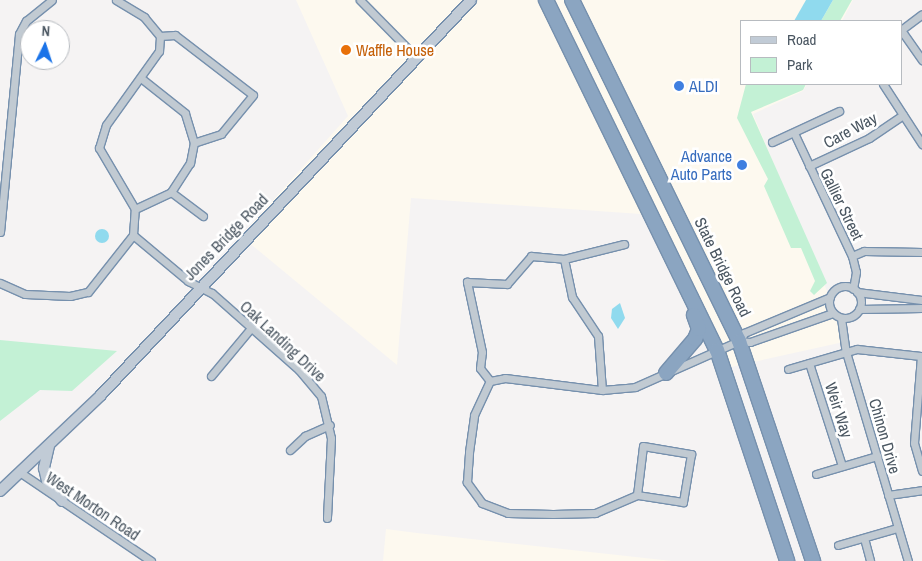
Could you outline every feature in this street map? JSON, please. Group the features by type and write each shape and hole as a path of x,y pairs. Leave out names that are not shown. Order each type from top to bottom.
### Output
{"highway":[{"path":"546,0 717,350 787,561"},
{"name":"State Bridge Road","path":"572,0 739,341 813,561"},
{"path":"666,373 699,329 673,271 671,254"}],"main road":[{"name":"Jones Bridge Road","path":"0,491 49,445 471,0"},
{"path":"49,445 44,468 47,481 62,501"}],"street":[{"path":"0,232 20,34 26,21 52,0"},
{"path":"0,283 25,294 70,296 88,292 133,235 135,209 99,148 106,125 159,51 160,36 144,16 116,0"},
{"path":"360,0 418,58"},
{"path":"902,29 922,14"},
{"path":"902,31 922,60"},
{"path":"160,36 175,34 253,95 221,134 194,143"},
{"path":"135,209 171,192 190,163 194,143 185,113 141,78"},
{"path":"883,85 922,144"},
{"path":"772,142 838,111"},
{"name":"Care Way","path":"809,166 869,138 903,115"},
{"name":"Gallier Street","path":"794,133 852,256 856,272 855,290 860,309"},
{"path":"171,192 203,216"},
{"name":"Oak Landing Drive","path":"133,235 251,328 315,388 330,425 327,518"},
{"path":"490,382 480,368 482,352 467,282 508,284 532,256 564,259 624,244"},
{"path":"852,256 864,251 922,252"},
{"path":"564,259 572,296 598,336 602,390"},
{"path":"739,341 744,333 830,297 838,288 922,300"},
{"path":"830,297 833,313 841,318 850,317 860,309 922,308"},
{"path":"490,382 506,378 602,390 635,387 739,341 750,342 833,313"},
{"name":"Chinon Drive","path":"841,318 846,352 908,561"},
{"path":"211,376 251,328"},
{"path":"788,369 846,352 921,356 914,443 922,471"},
{"name":"Weir Way","path":"809,363 842,466"},
{"path":"490,382 474,415 467,482 482,503 508,513 595,513 637,495 683,502 691,454 643,446 637,495"},
{"path":"290,450 305,436 330,425"},
{"path":"816,474 876,456"},
{"name":"West Morton Road","path":"21,473 151,561"},
{"path":"888,495 922,490"},
{"path":"838,545 897,528"},
{"path":"864,538 870,561"}],"shaded area":[{"path":"296,0 853,0 843,20 740,20 740,85 806,85 803,91 753,114 848,341 722,369 655,215 411,198 397,365 241,236 348,116"},
{"path":"386,529 417,533 672,561 383,561"}],"green space":[{"path":"833,0 852,0 841,20 822,20"},
{"path":"746,85 806,85 803,90 751,112 827,283 814,295 810,291 815,281 801,248 791,248 764,186 768,179 737,118"},
{"path":"0,340 117,351 72,391 40,390 0,421"}],"water":[{"path":"806,0 833,0 822,20 795,20"},
{"path":"102,229 107,231 109,236 107,241 102,243 97,241 95,236 97,231"},
{"path":"620,303 625,318 618,329 611,318 612,309"}],"place":[{"name":"Waffle House","path":"346,50"},
{"name":"ALDI","path":"679,86"},
{"name":"Advance Auto Parts","path":"742,165"}]}
